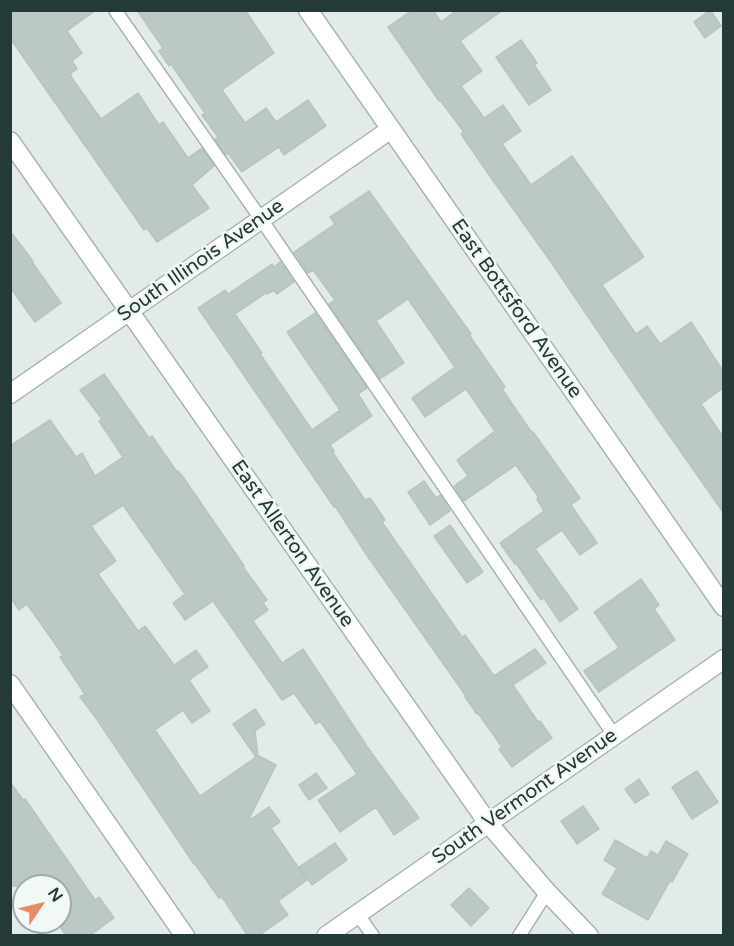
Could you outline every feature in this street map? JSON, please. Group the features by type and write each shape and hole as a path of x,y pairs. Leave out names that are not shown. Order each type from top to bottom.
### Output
{"street":[{"name":"East Bottsford Avenue","path":"308,10 723,607"},
{"name":"South Illinois Avenue","path":"10,394 391,129"},
{"name":"East Allerton Avenue","path":"10,141 488,823 547,892 589,936"},
{"name":"South Vermont Avenue","path":"326,936 723,659"},
{"path":"10,684 185,936"}],"lane":[{"path":"115,10 614,735"},
{"path":"519,936 547,892"},
{"path":"357,913 373,936"}],"building":[{"path":"10,10 96,10 67,31 82,53 72,61 77,69 70,74 101,119 138,93 159,125 163,122 188,158 202,148 214,166 192,185 209,208 157,242 147,228 144,230 10,38"},
{"path":"137,10 245,10 274,53 222,90 245,123 266,108 276,122 308,100 326,126 284,155 279,147 242,172 215,139 218,137 202,115 205,113 171,64 169,66 159,51 163,48"},
{"path":"412,10 433,10 441,22 457,10 503,10 460,41 482,71 461,86 484,118 503,105 521,131 502,144 531,185 572,156 644,257 602,285 636,334 647,326 660,344 691,322 723,371 723,388 701,404 723,437 723,512 461,134 464,132 439,101 388,27"},
{"path":"710,10 721,26 705,38 694,22"},
{"path":"521,40 537,63 534,65 551,90 529,105 496,57"},
{"path":"369,191 471,334 469,335 505,387 502,389 580,498 571,505 597,543 580,555 562,530 535,549 578,609 560,622 544,598 541,600 500,543 544,511 537,499 539,498 516,465 464,501 454,486 468,476 457,460 495,431 466,389 425,417 412,398 455,367 408,299 376,321 404,363 380,379 329,304 335,300 313,270 308,273 294,252 335,224 330,217"},
{"path":"10,231 61,303 35,322 10,287"},
{"path":"280,262 294,282 277,294 274,290 266,293 235,314 262,353 260,354 312,430 340,410 287,332 315,313 367,388 358,394 372,416 330,445 333,453 365,500 370,498 385,520 382,522 462,637 465,635 494,676 535,649 546,663 513,685 552,738 512,767 499,749 502,747 465,697 198,308 225,290 228,294 272,264 274,267"},
{"path":"104,374 149,438 152,436 183,477 267,600 263,603 268,610 253,621 282,663 303,649 368,748 419,818 394,835 376,807 340,832 318,800 357,774 320,721 316,724 294,693 282,700 213,601 185,620 173,603 185,594 123,505 91,526 116,561 98,574 138,631 145,626 174,665 196,650 208,667 189,680 210,711 192,723 183,710 155,730 200,796 256,757 233,724 255,709 265,724 255,731 258,757 276,765 248,821 269,807 280,822 271,828 307,880 278,901 288,915 258,936 248,936 222,897 219,898 194,864 80,697 85,694 60,657 63,655 27,604 19,610 10,597 10,446 50,420 76,457 82,453 95,476 123,457 99,421 102,419 80,390"},
{"path":"424,481 436,498 440,495 450,511 430,525 408,492"},
{"path":"450,525 483,572 467,583 434,536"},
{"path":"641,579 659,605 654,609 675,640 599,692 584,671 619,648 594,612"},
{"path":"697,771 718,802 692,819 672,787"},
{"path":"316,773 327,788 309,800 299,785"},
{"path":"639,779 649,794 635,803 625,789"},
{"path":"10,782 23,800 25,799 95,900 99,897 114,918 89,936 66,936 65,934 72,934 72,874 12,874 12,886 10,886"},
{"path":"583,806 599,829 577,844 561,821"},
{"path":"615,840 647,858 651,851 658,855 666,841 688,854 648,920 602,894 617,868 604,860"},
{"path":"335,843 347,860 312,885 299,867"},
{"path":"469,888 489,908 471,926 451,905"}]}
